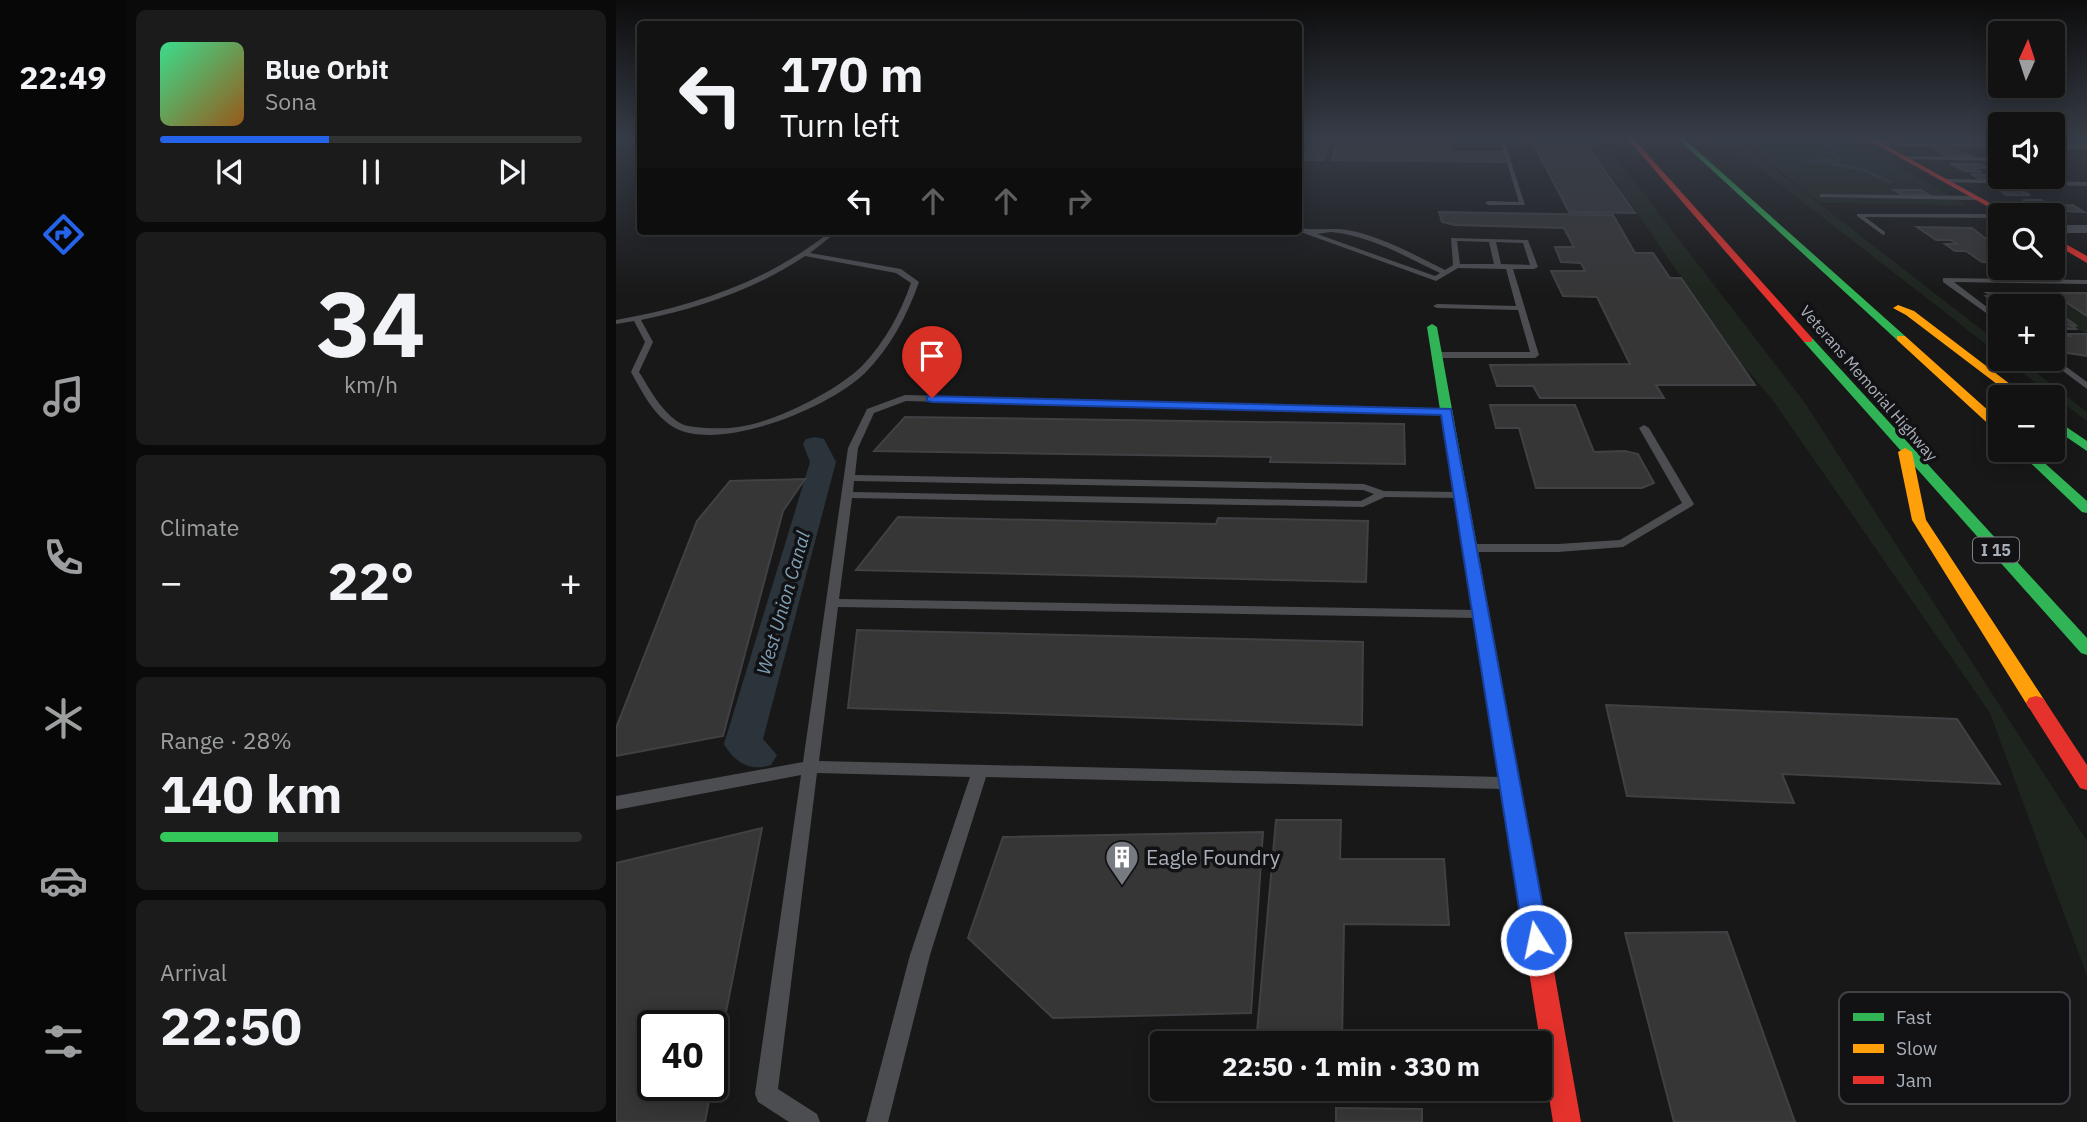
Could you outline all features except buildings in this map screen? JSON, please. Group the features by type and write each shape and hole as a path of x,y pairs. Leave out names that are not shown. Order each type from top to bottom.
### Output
{"main road":[{"name":"Veterans Memorial Highway","path":"1675,189 1904,450 2087,649"},
{"path":"1738,189 1988,417"},
{"path":"1961,189 1988,204"},
{"path":"2065,247 2087,260"},
{"path":"1848,287 1910,313 2005,385"},
{"path":"1432,327 1567,1122"},
{"path":"2065,431 2087,447"},
{"path":"1904,450 1919,520 2087,782"},
{"path":"2036,462 2087,509"}],"street":[{"path":"2065,229 2087,229"}],"lane":[{"path":"1488,204 1523,204 1518,189"},
{"path":"1821,196 1976,198"},
{"path":"1883,233 1859,215 1988,216"},
{"path":"1302,230 1436,279 1457,266 1534,267 1526,241 1454,239 1457,266"},
{"path":"1310,233 1341,232 1369,238 1445,273"},
{"path":"616,322 637,319 716,297 766,275 829,235"},
{"path":"1492,240 1498,266"},
{"path":"637,319 649,342 635,372 653,402 684,428 740,431 801,407 852,380 887,342 910,299 915,282 898,271 803,254"},
{"path":"1437,355 1535,355 1509,267"},
{"path":"1988,312 1946,280 2087,282"},
{"path":"1437,306 1521,308"},
{"path":"2065,370 2087,386"},
{"path":"809,1122 766,1094 853,448 870,411 905,398 1447,412"},
{"path":"1469,548 1558,548 1623,543 1688,503 1644,428"},
{"path":"849,478 1364,486 1383,494 1460,495"},
{"path":"847,495 1363,504 1383,494"},
{"path":"833,603 1480,614"},
{"path":"616,803 810,767 1509,783"},
{"path":"877,1122 920,955 980,771"}],"shaded area":[{"path":"1620,189 1640,189 1805,403 2087,841 2087,976 1990,713 1772,399 1741,363"},
{"path":"1786,189 1801,189 1988,335 1988,346"},
{"path":"1803,189 1939,189 1966,205 1820,203"},
{"path":"2021,292 2059,294 2026,294"},
{"path":"2065,302 2087,316 2087,334 2071,325 2076,325 2065,316"},
{"path":"2020,371 2034,371 2052,385 2039,385"},
{"path":"2065,395 2087,412 2087,421 2065,405"}],"waterway":[{"name":"West Union Canal","path":"758,755 743,744 823,462 815,444"}],"traffic: fast":[{"path":"1737,189 1901,338"},
{"path":"1432,327 1514,809"},
{"path":"1808,340 2087,649"},
{"path":"2065,431 2087,447"},
{"path":"2036,462 2087,509"}],"traffic: slow":[{"path":"1898,308 1910,313 2005,385"},
{"path":"1901,338 1988,417"},
{"path":"1905,452 1919,520 2036,703"}],"traffic: jam":[{"path":"1675,189 1808,340"},
{"path":"1961,189 1988,204"},
{"path":"2065,247 2087,260"},
{"path":"2036,703 2087,782"},
{"path":"1514,809 1567,1122"}],"place":[{"name":"Eagle Foundry","path":"1122,887"}],"route":[{"path":"932,398 1447,412 1536,940"}]}
